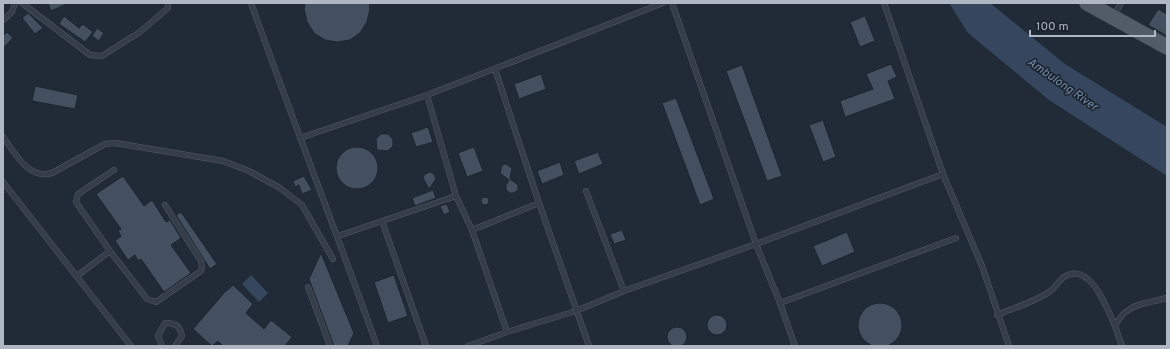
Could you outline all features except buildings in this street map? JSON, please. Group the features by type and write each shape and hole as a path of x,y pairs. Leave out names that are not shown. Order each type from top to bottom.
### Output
{"main road":[{"path":"1086,3 1167,47"}],"lane":[{"path":"3,20 12,12 15,3"},
{"path":"22,3 90,55 102,56 140,32 168,8 168,3"},
{"path":"251,3 300,138 338,236 377,346"},
{"path":"300,138 427,95 663,3"},
{"path":"672,3 756,244 780,303 795,346"},
{"path":"884,3 943,174 982,266 1009,346"},
{"path":"1113,17 1121,3"},
{"path":"495,69 538,203 589,346"},
{"path":"427,95 456,196 472,230 506,332"},
{"path":"3,137 28,168 36,174 44,175 52,172 105,144 115,143 223,161 242,168 280,188 302,205 333,259"},
{"path":"114,170 78,194 76,199 110,251 147,299 151,302 156,302 201,271 202,267 201,261 165,205"},
{"path":"468,346 506,332 576,311 624,291 756,244 943,174"},
{"path":"3,182 78,276 131,346"},
{"path":"586,191 624,291"},
{"path":"338,236 456,196"},
{"path":"472,230 538,203"},
{"path":"382,221 426,346"},
{"path":"780,303 956,238"},
{"path":"78,276 110,251"},
{"path":"998,315 1049,292 1064,277 1072,274 1081,275 1092,282 1100,292 1122,346"},
{"path":"308,287 330,346"},
{"path":"1115,326 1127,309 1167,298"},
{"path":"162,346 158,336 166,323 174,323 180,328 182,336 175,346"}],"water":[{"name":"Ambulong River","path":"949,3 990,3 1065,64 1167,127 1167,176 1049,100 968,33"},
{"path":"251,275 268,293 259,302 242,284"}]}
